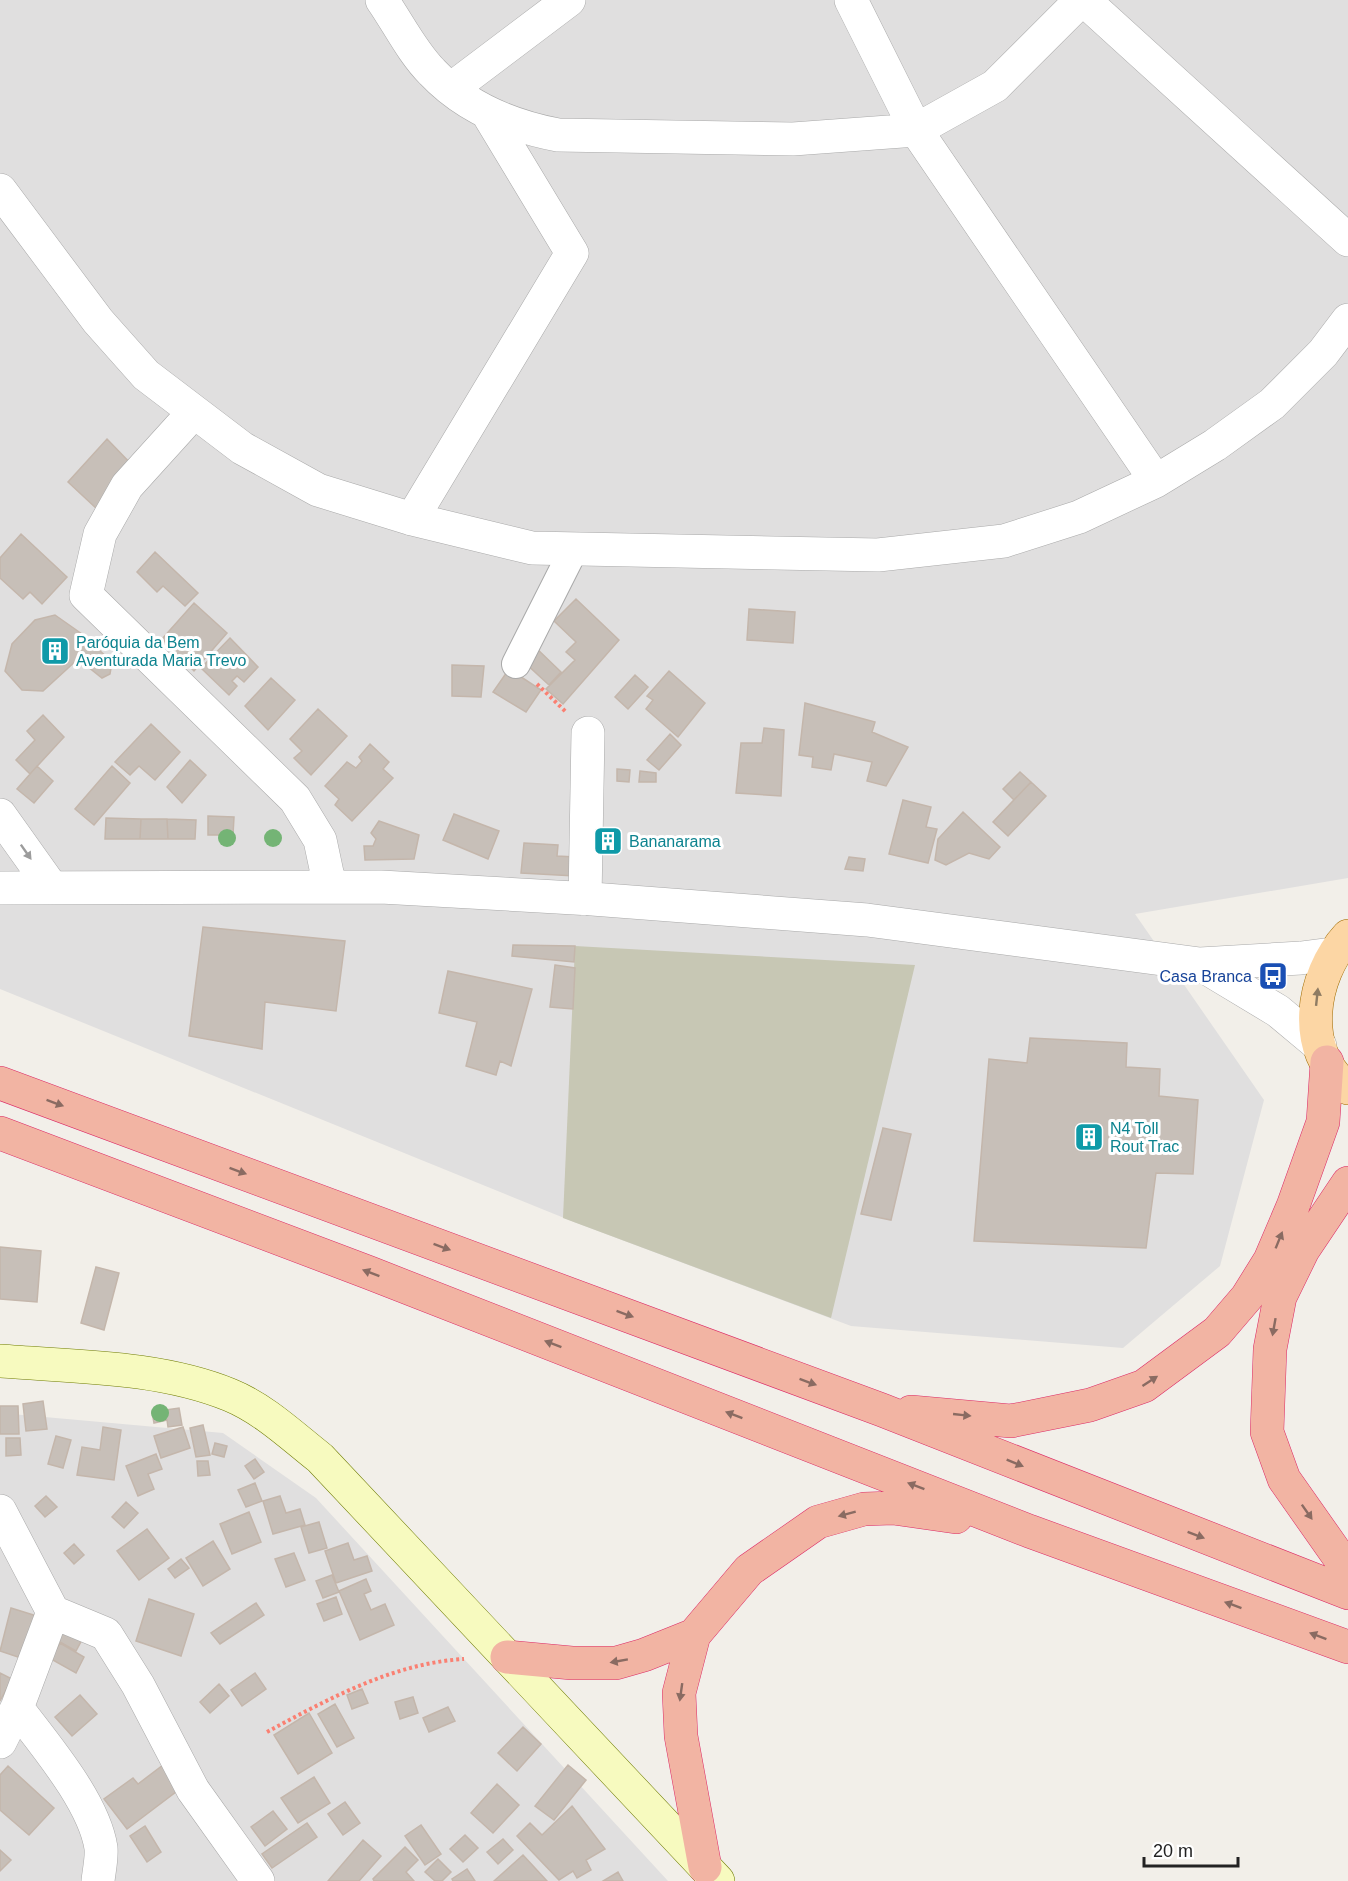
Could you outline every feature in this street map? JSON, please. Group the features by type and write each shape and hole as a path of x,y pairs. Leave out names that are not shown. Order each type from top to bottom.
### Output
{"highway":[{"path":"882,1410 1011,1420 1061,1413 1144,1386 1217,1332 1247,1297 1270,1260 1323,1122 1324,1054"},
{"path":"0,1083 882,1410 1348,1593"},
{"path":"0,1133 370,1273 1029,1531 1348,1647"},
{"path":"1348,1183 1303,1250 1280,1297 1270,1349 1268,1432 1284,1479 1348,1570"},
{"path":"1303,1250 1348,1204"},
{"path":"711,1874 681,1736 680,1693 694,1635 749,1570 818,1522 864,1509 892,1508 941,1513 1029,1531"},
{"path":"507,1657 572,1663 616,1663 644,1655 694,1635"}],"main road":[{"path":"1340,945 1318,987 1315,1017 1324,1054 1348,1088"},
{"path":"0,1361 141,1373 198,1384 232,1395 266,1415 320,1458 711,1874"}],"street":[{"path":"382,0 431,72 451,89 488,114 521,128 558,135 793,139 916,130 995,86 1082,0 1348,240"},
{"path":"451,89 569,0"},
{"path":"851,0 916,130 1156,481"},
{"path":"412,519 572,253 488,114"},
{"path":"0,190 98,321 146,375 242,448 318,490 412,519 532,548 878,555 1004,541 1079,517 1156,481 1215,445 1272,404 1323,353 1348,320"},
{"path":"194,412 127,486 100,534 86,595 295,799 320,840 330,887"},
{"path":"516,664 574,549"},
{"path":"585,899 588,733"},
{"path":"0,815 52,888"},
{"path":"0,888 381,886 867,920 1200,964 1301,958 1340,945"},
{"path":"1200,964 1278,1011 1324,1054"},
{"path":"0,1511 53,1611 106,1634 138,1684 193,1790 258,1881"},
{"path":"0,1742 17,1708 53,1611"},
{"path":"17,1708 64,1770 95,1827 101,1850 98,1881"}],"path":[{"path":"516,664 588,733"},
{"path":"267,1732 350,1690 403,1670 447,1660 507,1657"}],"shaded area":[{"path":"0,0 1348,0 1348,878 1135,914 1264,1100 1220,1266 1123,1348 851,1326 574,1222 0,989"},
{"path":"575,946 915,965 831,1318 563,1218"},
{"path":"0,1413 223,1433 316,1498 668,1881 0,1881"}],"building":[{"path":"107,439 136,469 97,509 68,482"},
{"path":"21,534 67,577 42,604 30,592 23,599 0,578 0,558"},
{"path":"155,552 198,593 185,606 163,586 157,592 137,572"},
{"path":"576,599 619,640 563,704 546,689 575,660 566,652 576,642 554,621"},
{"path":"194,603 227,633 194,671 162,639"},
{"path":"749,609 795,612 793,643 747,640"},
{"name":"Paróquia da Bem Aventurada Maria Trevo","path":"55,615 82,634 112,662 110,674 102,678 78,659 43,691 22,690 5,671 12,644 35,620"},
{"path":"230,638 258,667 244,682 237,676 232,681 237,686 229,695 201,668"},
{"path":"533,645 561,672 549,685 523,661"},
{"path":"452,665 484,666 481,697 452,696"},
{"path":"509,669 541,690 526,712 493,692"},
{"path":"669,671 705,703 678,737 646,709 653,700 647,696"},
{"path":"635,675 648,687 628,709 615,697"},
{"path":"271,678 295,700 268,730 245,706"},
{"path":"805,703 875,722 872,732 908,747 886,786 867,781 872,762 834,754 831,770 812,767 813,757 799,755"},
{"path":"318,709 347,736 311,775 294,758 302,751 290,739"},
{"path":"43,715 64,737 30,774 16,760 35,740 27,731"},
{"path":"151,724 180,752 155,780 139,766 130,775 115,762"},
{"path":"764,728 784,730 781,796 736,793 741,743 762,743"},
{"path":"670,734 681,745 659,770 647,760"},
{"path":"370,744 389,762 383,769 393,778 352,821 335,805 339,799 325,786 347,762 356,768 362,761 359,757"},
{"path":"190,760 206,775 182,803 167,787"},
{"path":"37,766 53,781 34,803 17,789"},
{"path":"112,766 130,783 94,825 75,809"},
{"path":"617,769 630,770 629,782 617,781"},
{"path":"640,771 656,773 656,782 639,782"},
{"path":"1020,772 1031,782 1014,800 1003,789"},
{"path":"1031,782 1046,796 1008,836 993,822"},
{"path":"903,800 931,807 926,827 937,829 928,863 889,854"},
{"path":"963,812 1000,847 989,859 969,853 946,865 935,860 938,839"},
{"path":"454,814 499,831 488,859 443,840"},
{"path":"208,816 234,817 233,835 208,835"},
{"path":"106,818 141,819 140,839 105,839"},
{"path":"141,819 167,819 168,839 140,839"},
{"path":"167,819 196,820 195,839 168,839"},
{"path":"379,821 419,835 414,859 365,860 364,846 373,846 376,839 371,833"},
{"name":"Bananarama","path":"599,833 617,835 617,848 598,846"},
{"path":"524,843 558,845 557,856 575,857 575,876 521,873"},
{"path":"849,857 865,859 863,871 845,869"},
{"path":"203,927 345,941 336,1011 265,1002 262,1049 189,1036"},
{"path":"513,945 575,946 574,962 512,956"},
{"path":"555,965 575,968 573,1009 550,1007"},
{"path":"448,971 532,989 511,1066 500,1061 496,1075 466,1066 477,1022 439,1013"},
{"name":"N4 Toll Rout Trac","path":"1030,1038 1127,1043 1126,1067 1160,1069 1159,1096 1198,1100 1193,1174 1156,1173 1146,1248 974,1241 989,1059 1027,1063"},
{"path":"883,1128 911,1134 891,1220 861,1214"},
{"path":"0,1247 41,1251 37,1302 0,1299"},
{"path":"96,1267 119,1273 104,1330 81,1323"},
{"path":"43,1401 47,1429 26,1431 23,1404"},
{"path":"0,1406 18,1406 19,1434 0,1434"},
{"path":"179,1408 182,1425 168,1427 167,1420 154,1423 152,1412"},
{"path":"203,1425 210,1455 196,1457 190,1428"},
{"path":"103,1427 121,1430 114,1480 77,1475 82,1447 100,1450"},
{"path":"183,1427 190,1448 161,1458 154,1436"},
{"path":"56,1436 71,1440 63,1468 48,1464"},
{"path":"6,1438 20,1438 21,1455 6,1456"},
{"path":"215,1443 227,1446 224,1457 212,1454"},
{"path":"156,1454 162,1469 148,1474 154,1489 138,1496 126,1466"},
{"path":"255,1459 264,1472 254,1479 245,1466"},
{"path":"197,1461 208,1461 210,1475 198,1476"},
{"path":"255,1483 262,1501 246,1507 238,1490"},
{"path":"46,1496 57,1507 45,1517 35,1506"},
{"path":"280,1496 286,1513 300,1509 305,1525 273,1534 263,1501"},
{"path":"126,1502 138,1513 124,1528 112,1517"},
{"path":"249,1512 261,1542 232,1554 220,1524"},
{"path":"319,1522 327,1548 309,1553 301,1527"},
{"path":"147,1529 169,1558 139,1580 117,1551"},
{"path":"213,1541 230,1569 203,1586 186,1558"},
{"path":"348,1543 354,1560 367,1556 372,1571 336,1583 325,1551"},
{"path":"74,1544 84,1555 74,1564 64,1553"},
{"path":"294,1553 305,1580 286,1587 275,1559"},
{"path":"181,1559 189,1568 175,1578 168,1569"},
{"path":"332,1575 339,1592 323,1598 316,1581"},
{"path":"366,1579 371,1591 364,1594 371,1610 385,1604 394,1625 360,1640 339,1591"},
{"path":"336,1597 342,1614 324,1621 317,1604"},
{"path":"149,1599 194,1614 181,1656 136,1641"},
{"path":"256,1603 264,1615 220,1644 211,1633"},
{"path":"11,1608 40,1617 27,1660 0,1651"},
{"path":"60,1622 84,1636 76,1651 51,1637"},
{"path":"60,1643 84,1657 76,1673 51,1659"},
{"path":"0,1673 12,1679 0,1701"},
{"path":"255,1673 266,1689 242,1706 231,1690"},
{"path":"219,1684 229,1696 210,1713 200,1702"},
{"path":"362,1689 368,1703 352,1709 347,1695"},
{"path":"80,1695 97,1714 72,1736 55,1717"},
{"path":"413,1697 418,1713 400,1719 395,1702"},
{"path":"335,1704 354,1738 337,1747 318,1714"},
{"path":"448,1707 455,1721 429,1732 423,1718"},
{"path":"309,1713 332,1753 298,1774 274,1735"},
{"path":"523,1727 541,1744 517,1771 498,1753"},
{"path":"167,1762 185,1785 127,1829 104,1799 133,1778 138,1784"},
{"path":"568,1765 586,1780 554,1820 535,1806"},
{"path":"8,1766 54,1808 29,1835 0,1810 0,1775"},
{"path":"314,1777 330,1803 298,1823 281,1798"},
{"path":"497,1784 519,1805 493,1833 471,1813"},
{"path":"345,1802 360,1823 343,1835 328,1814"},
{"path":"572,1806 605,1849 586,1860 591,1870 577,1878 573,1871 559,1880 517,1836 530,1823 542,1835"},
{"path":"273,1811 287,1829 265,1846 251,1827"},
{"path":"307,1823 317,1837 272,1868 262,1854"},
{"path":"421,1825 441,1854 425,1865 405,1836"},
{"path":"145,1826 161,1852 147,1862 130,1836"},
{"path":"465,1835 478,1848 463,1862 450,1849"},
{"path":"503,1839 513,1850 498,1864 487,1852"},
{"path":"363,1840 381,1856 359,1881 328,1881"},
{"path":"405,1847 418,1860 406,1872 414,1881 374,1881 373,1879"},
{"path":"0,1850 11,1860 0,1871"},
{"path":"523,1855 547,1881 494,1881"},
{"path":"438,1859 451,1872 442,1881 435,1881 425,1872"},
{"path":"467,1869 475,1881 453,1881 452,1879"},
{"path":"618,1872 623,1881 603,1881"}],"place":[{"name":"Paróquia da Bem Aventurada Maria Trevo","path":"55,651"},
{"name":"Bananarama","path":"608,841"},
{"name":"Casa Branca","path":"1273,976"},
{"name":"N4 Toll Rout Trac","path":"1089,1137"}]}
